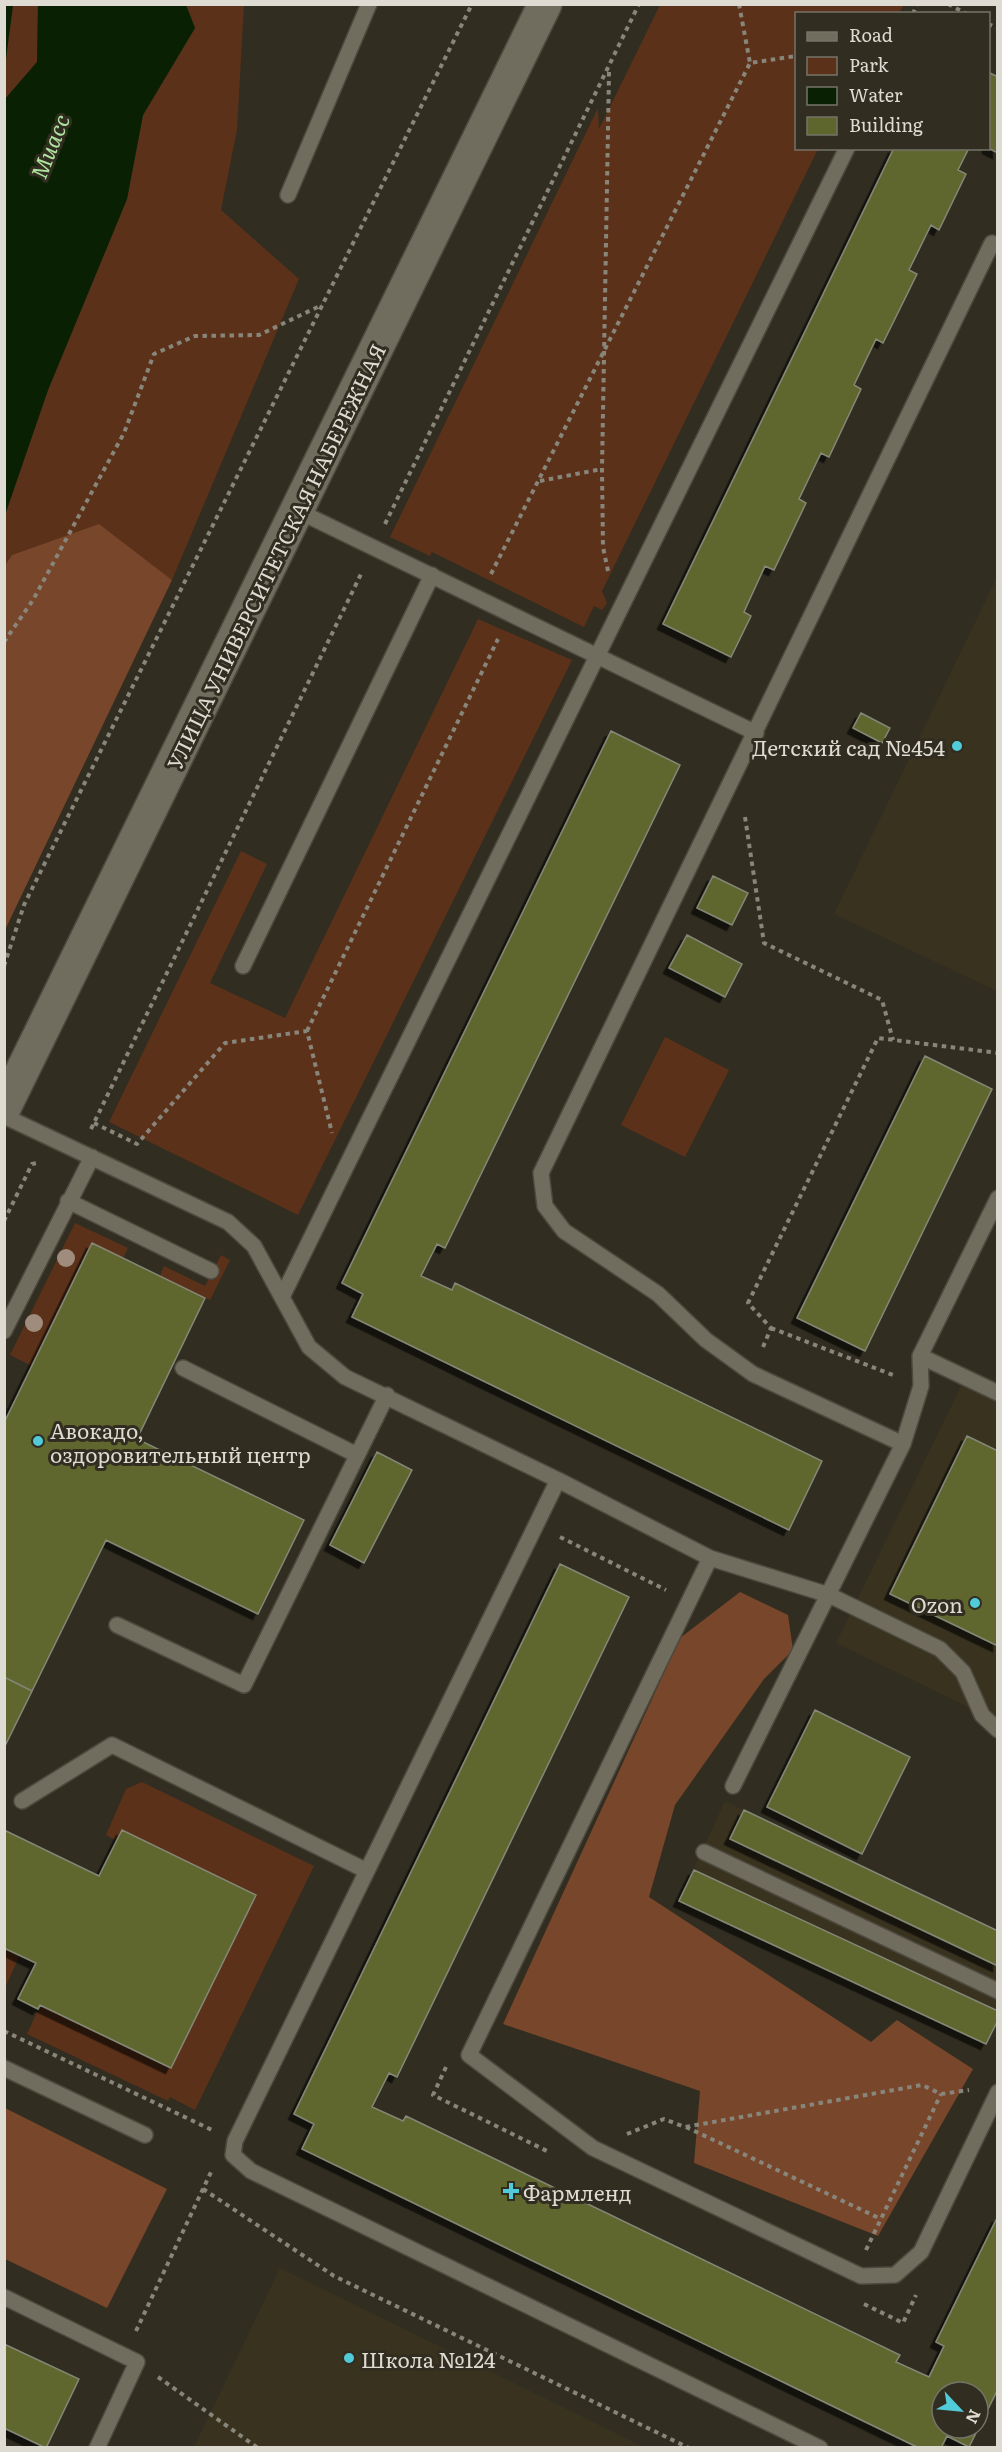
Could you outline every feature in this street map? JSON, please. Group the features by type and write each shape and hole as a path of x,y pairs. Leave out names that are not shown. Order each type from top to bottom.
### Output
{"main road":[{"name":"УЛИЦА УНИВЕРСИТЕТСКАЯ НАБЕРЕЖНАЯ","path":"4,1108 545,4"}],"lane":[{"path":"288,195 369,4"},
{"path":"282,1297 846,150"},
{"path":"903,1444 753,1374 706,1340 658,1294 564,1231 545,1206 541,1173 992,243 998,246"},
{"path":"298,511 756,733"},
{"path":"243,966 432,575"},
{"path":"4,1116 228,1222 255,1246 309,1347 345,1377 387,1395 710,1558 829,1595 940,1649 963,1672 982,1715 998,1730"},
{"path":"4,1331 68,1201 86,1154"},
{"path":"733,1786 903,1444 921,1386 920,1356 991,1228 998,1198"},
{"path":"68,1201 211,1271"},
{"path":"920,1356 998,1393"},
{"path":"183,1368 357,1455"},
{"path":"117,1624 244,1685 387,1395"},
{"path":"558,1480 365,1870 234,2148 251,2171 820,2448"},
{"path":"710,1558 469,2055 593,2148 861,2276 895,2275 921,2252 998,2092"},
{"path":"21,1801 112,1745 365,1870"},
{"path":"704,1852 998,1991"},
{"path":"4,2068 145,2135"},
{"path":"4,2297 130,2359 97,2448"}],"path":[{"path":"4,966 24,905 472,4"},
{"path":"4,1221 32,1164 86,1154 94,1123 639,4"},
{"path":"478,599 750,63 739,4"},
{"path":"948,4 963,12"},
{"path":"750,63 795,56"},
{"path":"609,68 602,469 603,547 616,618"},
{"path":"4,642 33,600 124,433 154,354 195,336 259,335 322,305"},
{"path":"539,481 602,469"},
{"path":"342,1174 307,1031 510,614"},
{"path":"737,769 764,943 882,1000 893,1040"},
{"path":"94,1123 137,1144 225,1043 307,1031"},
{"path":"921,1386 771,1328 748,1302 878,1038 998,1053"},
{"path":"753,1374 771,1328"},
{"path":"535,1524 675,1595"},
{"path":"4,2031 234,2148 211,2173 203,2189 130,2359 258,2448"},
{"path":"448,2063 433,2095 550,2152"},
{"path":"685,2127 921,2085 941,2094 975,2089"},
{"path":"855,2273 941,2094"},
{"path":"593,2148 664,2119 881,2219"},
{"path":"203,2189 334,2276 688,2448"},
{"path":"860,2302 903,2323 918,2291"}],"shaded area":[{"path":"99,524 172,580 5,930 5,565 12,555"},
{"name":"Детский сад №454","path":"997,577 998,991 834,914"},
{"path":"964,1380 997,1397 997,1721 836,1643"},
{"path":"740,1592 788,1615 793,1650 764,1679 675,1805 649,1897 871,2042 897,2020 973,2069 878,2236 694,2163 700,2091 503,2024 680,1638"},
{"path":"725,1801 997,1931 997,2020 986,2044 679,1901"},
{"path":"5,2108 167,2189 107,2308 5,2259"},
{"name":"Школа №124","path":"280,2268 644,2447 194,2447"}],"green space":[{"path":"13,5 38,5 37,62 5,99 4,67"},
{"path":"186,5 244,5 237,130 221,210 299,279 172,580 99,525 12,555 5,565 5,515 48,390 127,199 143,115 195,28"},
{"path":"660,5 904,5 900,12 795,12 795,150 818,150 602,591 607,603 602,610 594,606 584,627 432,552 430,556 390,537 598,108 599,129"},
{"path":"478,619 572,660 298,1215 109,1122 241,851 267,864 210,983 285,1018"},
{"path":"665,1037 729,1070 685,1157 621,1125"},
{"path":"75,1223 128,1248 123,1258 92,1243 32,1366 10,1355"},
{"path":"221,1255 230,1260 210,1300 160,1276 164,1266 205,1286"},
{"path":"142,1782 314,1866 195,2110 170,2097 168,2101 27,2034 40,2005 255,1895 122,1830 117,1841 106,1835 126,1789"},
{"path":"5,1948 20,1955 5,1988"}],"water":[{"path":"4,5 13,5 5,67"},
{"name":"Миасс","path":"38,5 186,5 195,28 143,115 127,199 48,390 5,515 5,99 37,62"}],"building":[{"path":"990,73 998,77 998,153 990,149"},
{"path":"893,150 968,150 958,170 966,174 939,230 931,225 909,270 917,274 883,343 876,339 854,385 861,389 829,457 821,453 799,499 806,503 774,570 765,566 744,612 751,616 731,657 663,624"},
{"path":"861,713 890,728 882,743 853,728"},
{"path":"611,731 680,765 445,1248 437,1244 421,1276 452,1290 455,1283 822,1461 789,1530 352,1317 363,1294 342,1283"},
{"path":"713,876 748,893 732,925 697,908"},
{"path":"687,935 742,964 725,997 669,968"},
{"path":"925,1056 992,1089 865,1351 797,1318"},
{"path":"92,1243 205,1298 137,1439 304,1520 258,1614 106,1540 32,1691 4,1677 4,1423"},
{"path":"967,1436 998,1451 998,1646 890,1594"},
{"path":"377,1452 412,1470 364,1563 330,1545"},
{"path":"560,1564 629,1597 397,2077 389,2073 372,2107 403,2121 406,2116 900,2355 896,2362 929,2377 944,2346 936,2342 998,2216 998,2389 990,2405 990,2380 930,2380 930,2440 945,2440 941,2448 919,2448 302,2149 314,2124 294,2114"},
{"path":"4,1677 32,1691 4,1748"},
{"path":"815,1710 910,1757 862,1854 767,1807"},
{"path":"744,1810 998,1931 998,1966 730,1839"},
{"path":"4,1830 99,1876 122,1830 256,1895 171,2068 40,2005 38,2009 18,1999 36,1963 4,1948"},
{"path":"694,1870 998,2011 998,2020 986,2044 679,1901"},
{"path":"4,2344 79,2379 46,2448 4,2428"},
{"path":"955,2440 972,2440 969,2447"}],"place":[{"name":"Детский сад №454","path":"957,746"},
{"name":"Авокадо, оздоровительный центр","path":"38,1441"},
{"name":"Ozon","path":"975,1603"},
{"name":"Фармленд","path":"511,2191"},
{"name":"Школа №124","path":"349,2358"}]}
